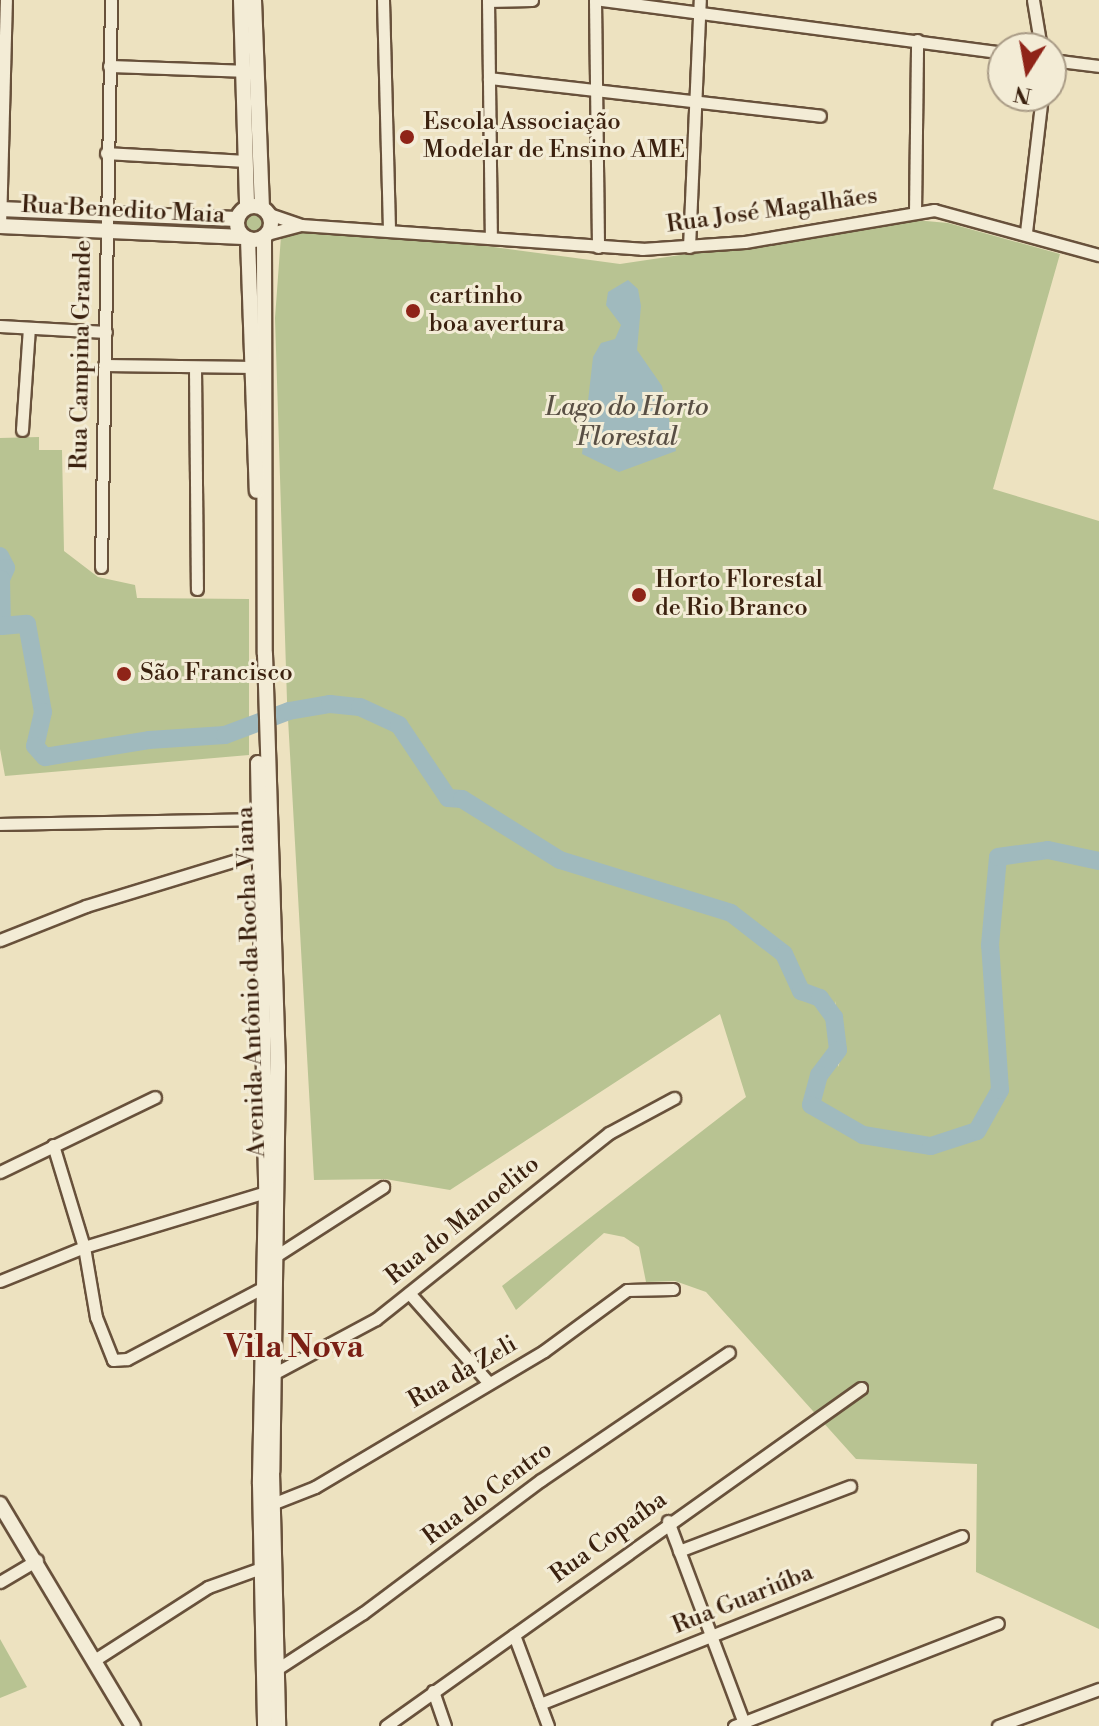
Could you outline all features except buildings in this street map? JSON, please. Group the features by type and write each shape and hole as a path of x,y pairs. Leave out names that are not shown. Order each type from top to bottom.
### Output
{"main road":[{"path":"241,0 245,161 259,210"},
{"path":"254,0 259,210"},
{"name":"Rua Benedito Maia","path":"0,209 237,219"},
{"path":"237,219 259,210"},
{"name":"Avenida Antônio da Rocha Viana","path":"259,210 266,235 261,653"},
{"name":"Avenida Antônio da Rocha Viana","path":"237,219 246,238 255,367 262,733 278,1067 279,1254 272,1504 274,1671 278,1726"},
{"name":"Rua Benedito Maia","path":"0,226 246,238 266,235"},
{"name":"Avenida Antônio da Rocha Viana","path":"262,733 258,819 266,1192 261,1568 265,1726"},
{"path":"0,1504 37,1560 133,1726"}],"street":[{"path":"0,226 2,53 6,0"},
{"name":"Rua Campina Grande","path":"101,567 111,0"},
{"path":"383,0 389,228"},
{"path":"491,237 488,0 532,0"},
{"path":"595,0 598,247"},
{"path":"602,0 700,6 987,51"},
{"path":"1033,0 1038,32"},
{"path":"689,247 700,6"},
{"path":"915,213 917,40"},
{"path":"1067,62 1099,66"},
{"path":"109,66 243,71"},
{"path":"489,78 694,105 820,116"},
{"path":"1026,232 1040,112"},
{"path":"106,153 245,161"},
{"name":"Rua José Magalhães","path":"259,210 301,225 389,228 598,247 689,247 915,213 948,212 1099,255"},
{"name":"Rua José Magalhães","path":"266,235 301,225"},
{"path":"0,326 106,332"},
{"path":"22,430 29,328"},
{"path":"104,365 255,367"},
{"path":"195,367 197,589"},
{"path":"0,824 258,819"},
{"path":"0,940 86,906 259,853"},
{"path":"0,1172 155,1097"},
{"name":"Rua do Manoelito","path":"277,1372 376,1319 609,1133 674,1098"},
{"path":"53,1145 84,1247 86,1280 113,1360 127,1359 266,1286"},
{"path":"279,1254 383,1187"},
{"path":"0,1281 84,1247 266,1192"},
{"name":"Rua da Zeli","path":"272,1504 315,1487 544,1351 627,1290 673,1289"},
{"path":"409,1293 488,1382"},
{"name":"Rua do Centro","path":"274,1671 363,1613 574,1456 729,1352"},
{"name":"Rua Copaíba","path":"391,1724 668,1521 861,1388"},
{"path":"679,1551 850,1486"},
{"path":"668,1521 741,1725 998,1623"},
{"name":"Rua Guariúba","path":"540,1704 962,1536"},
{"path":"0,1582 37,1560"},
{"path":"96,1659 208,1587 261,1568"},
{"path":"514,1635 548,1726"},
{"path":"998,1726 1099,1689"},
{"path":"433,1691 445,1726"}],"green space":[{"path":"253,215 262,224 253,233 244,224"},
{"path":"915,220 948,223 1060,254 993,489 1099,521 1099,1629 976,1572 977,1464 856,1459 706,1292 675,1281 646,1282 639,1247 624,1237 604,1233 516,1310 502,1286 746,1097 720,1014 450,1190 385,1179 314,1180 287,701 275,318 281,236 288,227 412,236 620,264","holes":["835,1001 845,1047 838,1067"]},
{"name":"São Francisco","path":"39,437 39,450 62,450 64,551 98,577 135,585 137,598 249,599 249,755 5,776 0,749 0,438"},
{"path":"0,1639 27,1687 0,1698"}],"water":[{"name":"Lago do Horto Florestal","path":"628,280 638,289 641,306 637,350 662,386 676,451 619,472 582,454 593,357 601,343 615,339 621,325 606,305 608,292"}],"waterway":[{"path":"0,556 6,568 1,579 2,626 27,624 43,712 35,746 45,757 149,740 225,735 289,711 330,704 360,707 399,725 448,798 462,799 560,860 731,913 784,954 801,991 820,998 834,1017 838,1050 819,1075 811,1105 863,1135 931,1146 977,1131 1000,1090 990,945 998,857 1048,850 1099,861"}],"place":[{"name":"Escola Associação Modelar de Ensino AME","path":"407,137"},
{"name":"cartinho boa avertura","path":"413,311"},
{"name":"Horto Florestal de Rio Branco","path":"639,595"},
{"name":"São Francisco","path":"124,674"}],"district":[{"name":"Vila Nova","path":"294,1347"}]}
